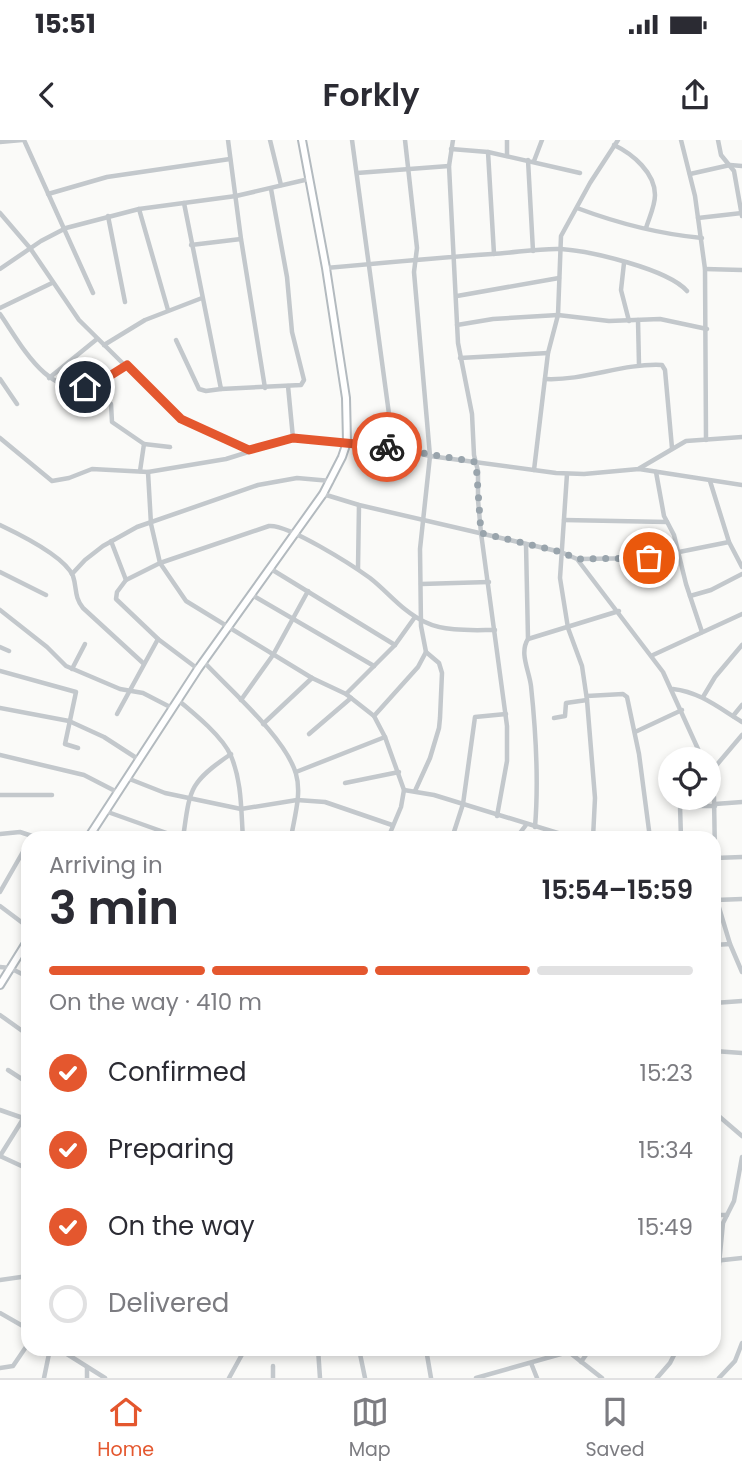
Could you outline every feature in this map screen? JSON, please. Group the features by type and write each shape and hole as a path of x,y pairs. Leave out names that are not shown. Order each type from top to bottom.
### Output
{"street":[{"path":"0,142 23,140 66,228 93,293"},
{"path":"228,140 265,388"},
{"path":"270,140 281,186"},
{"path":"92,830 198,669 323,494 347,442 346,398 326,268 302,140"},
{"path":"352,140 390,414 391,447"},
{"path":"405,140 418,248 414,272 430,456 422,519 418,619 426,652 439,663 442,673 439,728 430,758 415,791"},
{"path":"453,140 449,166 460,358 472,414 481,533 506,714 507,761 497,816"},
{"path":"506,140 507,156"},
{"path":"533,251 531,160 542,140"},
{"path":"681,140 690,174 705,268 706,440"},
{"path":"698,218 742,214 734,171 720,155 718,140"},
{"path":"534,470 548,353 558,315 564,228 616,142 636,160 652,183 654,200 646,228"},
{"path":"451,149 488,152 580,173"},
{"path":"488,152 494,254"},
{"path":"48,194 107,177 230,159"},
{"path":"690,174 730,165 742,166"},
{"path":"357,173 449,166"},
{"path":"0,269 66,228 139,209 236,196 309,179"},
{"path":"176,340 199,389 206,391 303,384 292,331 287,277 271,189"},
{"path":"184,203 221,389"},
{"path":"577,208 602,218 702,238"},
{"path":"139,209 168,310"},
{"path":"0,213 2,220 30,248 79,320 181,419 249,450"},
{"path":"108,216 125,302"},
{"path":"191,245 241,239"},
{"path":"326,268 561,249 624,262 673,279 687,290"},
{"path":"624,262 621,290 629,321"},
{"path":"705,268 742,270"},
{"path":"457,296 559,278"},
{"path":"0,308 52,283"},
{"path":"104,345 129,328 202,298"},
{"path":"0,314 41,372 49,378 71,386 93,385 127,365"},
{"path":"457,325 505,318 558,315 588,320 660,319 707,329"},
{"path":"638,320 639,365"},
{"path":"49,378 97,339"},
{"path":"460,358 548,353"},
{"path":"545,379 560,380 639,365 664,367 672,448"},
{"path":"0,379 17,404"},
{"path":"288,386 293,438"},
{"path":"111,404 112,422 144,444 170,447"},
{"path":"639,469 686,441 742,437"},
{"path":"0,438 47,480 52,481 92,469 148,472 226,459 293,438 391,447 430,456 567,474 639,469 742,485"},
{"path":"139,471 144,444"},
{"path":"148,472 151,524 160,563 187,601 312,678 349,696 373,716 385,737 404,790 401,807 391,831"},
{"path":"656,472 667,522 674,535 702,632"},
{"path":"567,474 559,578 568,628 582,666 587,698 595,798 593,831"},
{"path":"72,574 85,560 111,541 137,527 258,485 297,478 331,481"},
{"path":"710,481 729,542 742,567"},
{"path":"323,494 359,505 561,552 577,559 634,559 679,554 729,542"},
{"path":"358,570 359,505"},
{"path":"564,520 667,522"},
{"path":"0,525 36,543 72,574 77,601 143,663"},
{"path":"198,669 158,639 116,599 117,592 126,580 160,563 269,526 284,527 358,570 418,619 447,628 495,630"},
{"path":"111,541 126,580"},
{"path":"526,544 528,639 523,649 530,682 538,764 535,827"},
{"path":"577,559 653,656 673,689 698,747"},
{"path":"271,569 395,645"},
{"path":"0,572 46,595"},
{"path":"690,596 718,587 742,574"},
{"path":"421,584 489,582"},
{"path":"241,700 273,655 307,591"},
{"path":"252,595 374,666"},
{"path":"0,610 72,669 120,689 143,693 173,708"},
{"path":"528,639 620,611"},
{"path":"653,656 742,614"},
{"path":"309,734 349,696 418,619"},
{"path":"117,713 158,639"},
{"path":"72,669 85,644"},
{"path":"703,697 715,677 742,645"},
{"path":"0,647 9,651"},
{"path":"373,716 418,667 426,652"},
{"path":"204,662 263,724 296,772 297,800 291,831"},
{"path":"0,671 76,692 65,745 78,748"},
{"path":"263,724 312,678"},
{"path":"673,689 703,697 742,722"},
{"path":"554,719 565,716 566,703 587,698 625,695 635,732 649,831"},
{"path":"178,700 202,721 231,754 239,785 243,831"},
{"path":"733,716 742,705"},
{"path":"0,708 69,721 104,737 138,759"},
{"path":"635,732 682,710"},
{"path":"454,831 463,804 475,717 506,714"},
{"path":"721,760 742,734"},
{"path":"296,772 385,737"},
{"path":"184,831 188,799 199,778 231,754"},
{"path":"0,755 62,768 84,775 117,792"},
{"path":"345,783 399,772"},
{"path":"126,778 146,787 188,799 241,809 297,800 335,804 393,825"},
{"path":"404,790 463,804 550,831"},
{"path":"0,794 52,795"},
{"path":"721,804 742,802"},
{"path":"680,810 681,831"},
{"path":"715,810 715,831"},
{"path":"104,811 160,831"},
{"path":"521,831 526,825"},
{"path":"0,834 21,834"},
{"path":"0,892 21,855"},
{"path":"721,858 742,856"},
{"path":"721,896 742,899"},
{"path":"0,906 21,922"},
{"path":"721,915 730,944 740,959 742,972"},
{"path":"721,945 730,944"},
{"path":"0,985 21,951"},
{"path":"0,967 21,973"},
{"path":"721,1002 742,1001"},
{"path":"0,1015 21,1030"},
{"path":"721,1052 742,1054"},
{"path":"8,1070 21,1078"},
{"path":"0,1110 21,1117"},
{"path":"721,1118 742,1136"},
{"path":"21,1121 0,1156 21,1166"},
{"path":"721,1236 723,1223 740,1190 742,1157"},
{"path":"721,1215 727,1215"},
{"path":"721,1261 742,1258"},
{"path":"0,1280 21,1277"},
{"path":"0,1313 21,1325"},
{"path":"719,1378 735,1361 742,1343"},
{"path":"0,1368 13,1366 21,1354"},
{"path":"44,1378 49,1356"},
{"path":"70,1356 105,1378"},
{"path":"229,1378 241,1356"},
{"path":"318,1356 320,1378"},
{"path":"360,1356 365,1378"},
{"path":"427,1356 431,1378"},
{"path":"479,1378 552,1356"},
{"path":"573,1356 602,1378"},
{"path":"581,1362 585,1356"},
{"path":"657,1378 674,1356"},
{"path":"531,1363 537,1378"},
{"path":"273,1366 274,1378"},
{"path":"86,1367 87,1378"}],"way so far":[{"path":"387,447 476,462 481,533 561,552 577,559 649,558"}],"route":[{"path":"85,387 100,382 127,365 181,419 249,450 293,438 387,447"}]}
